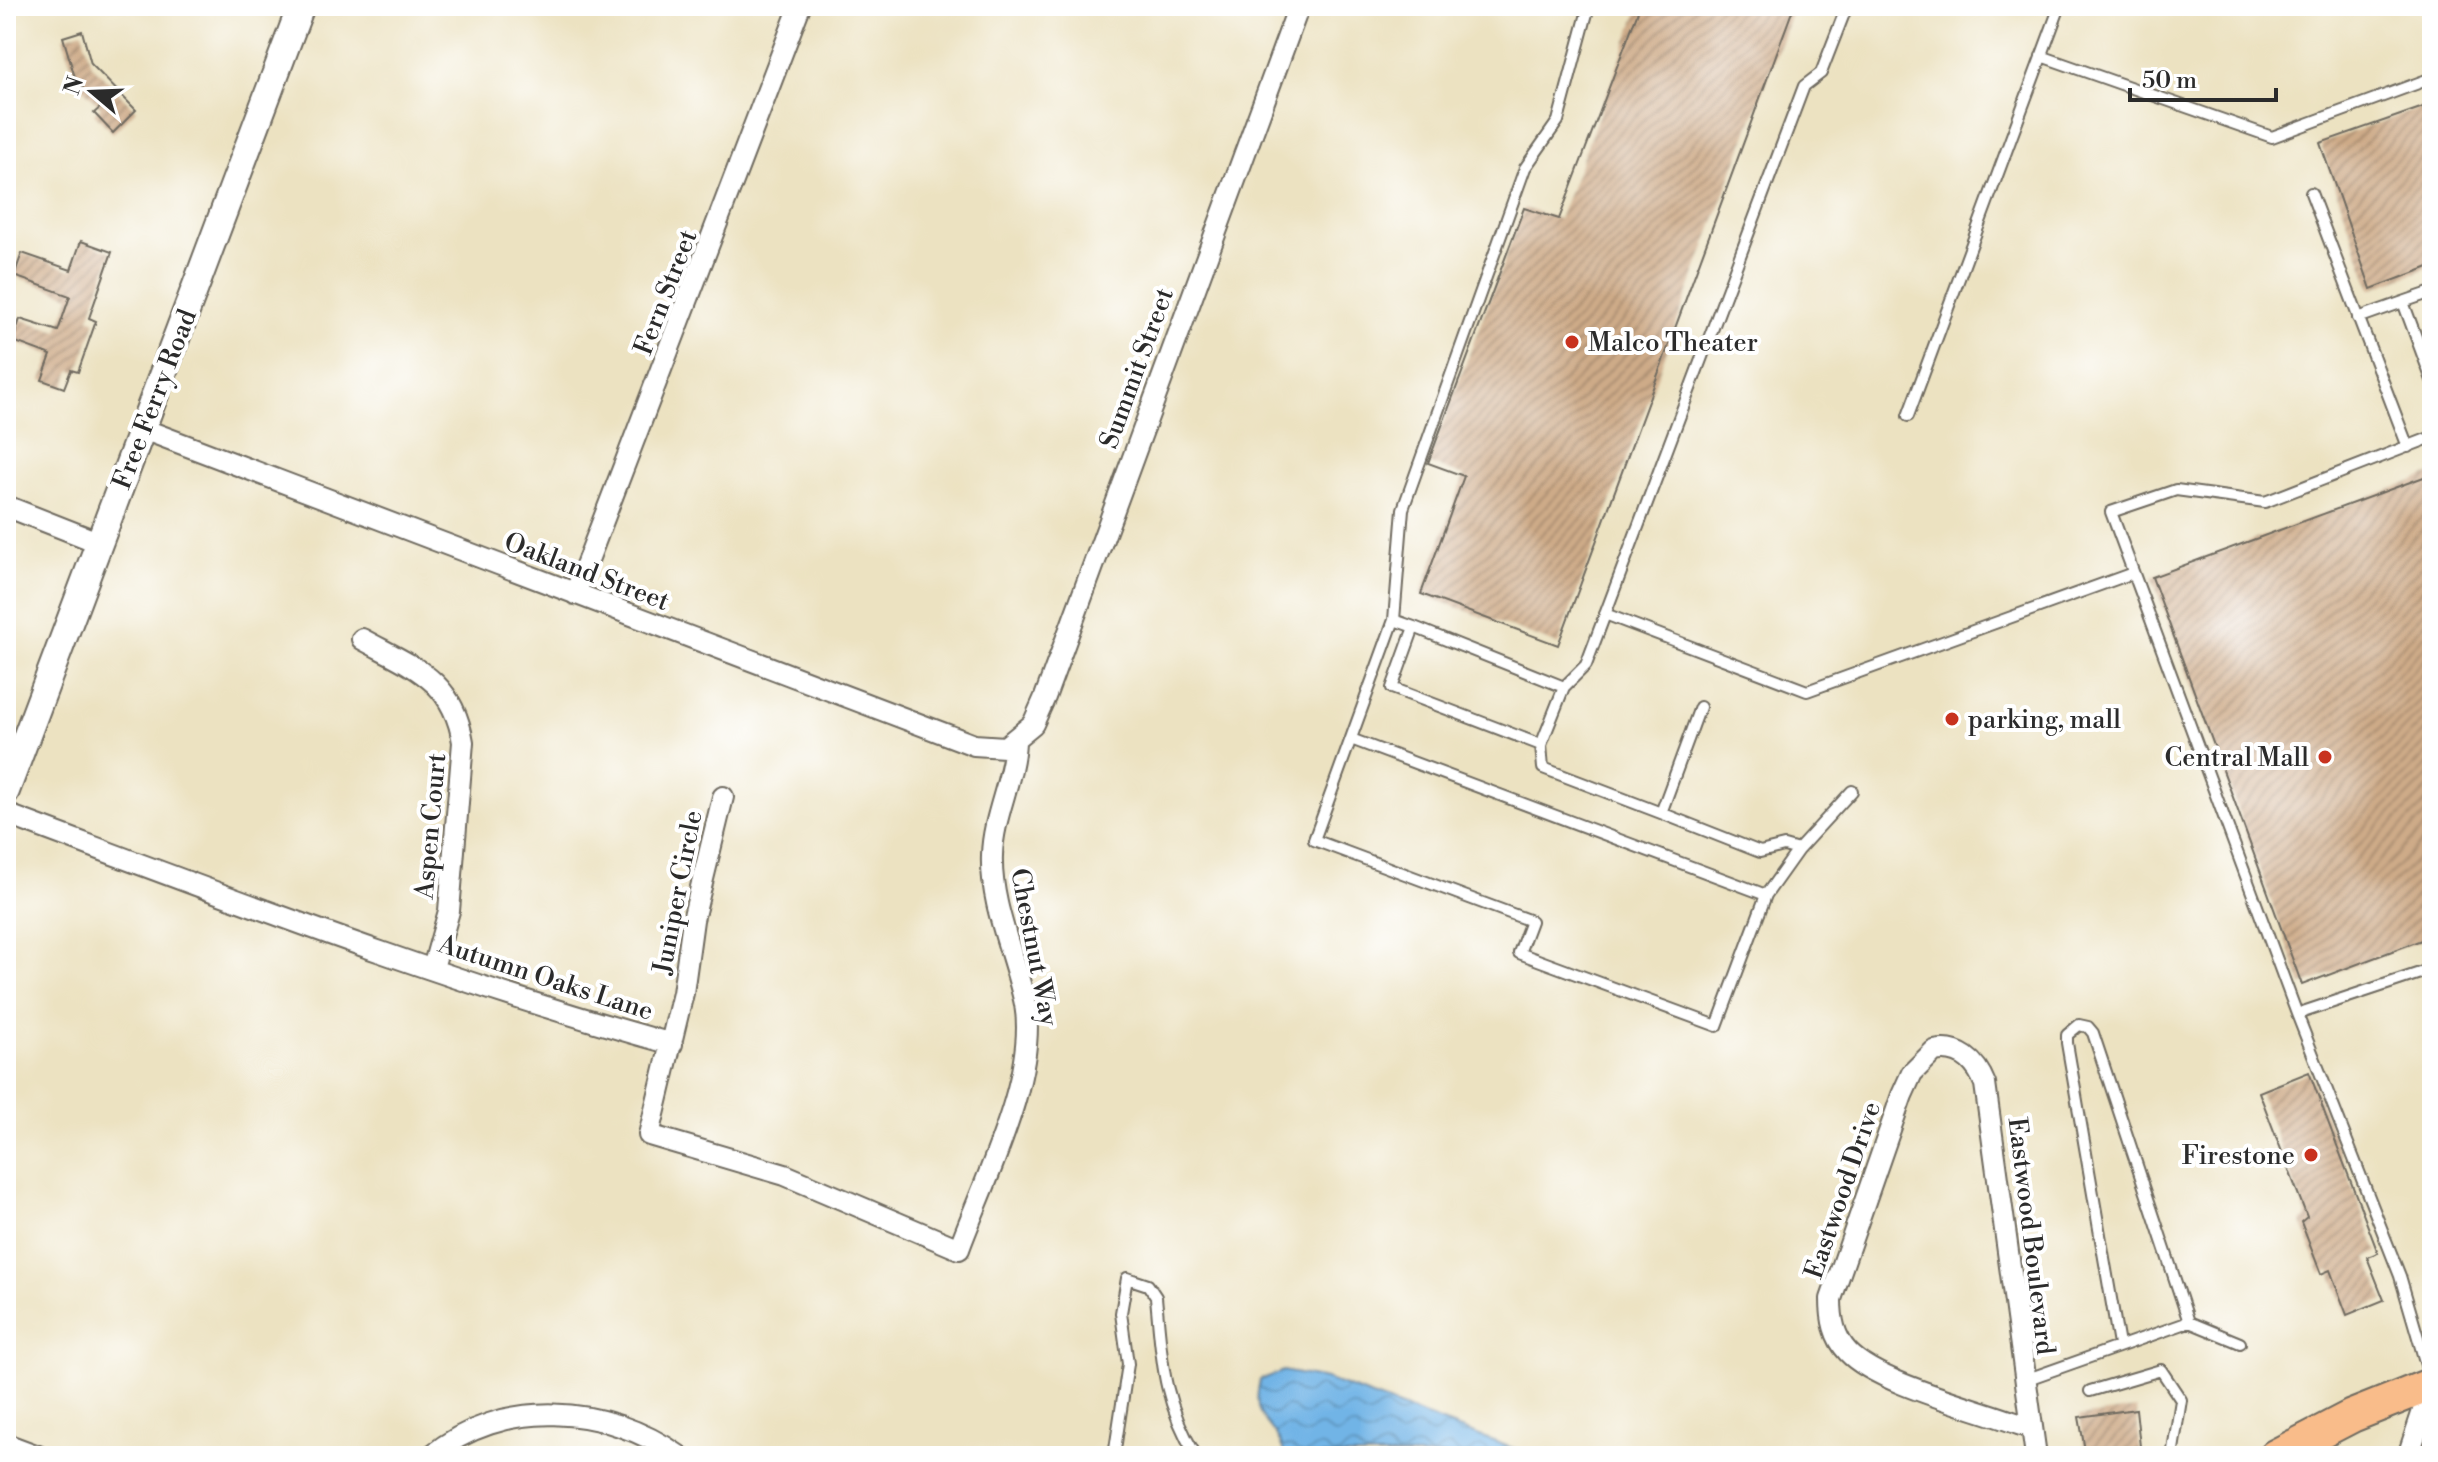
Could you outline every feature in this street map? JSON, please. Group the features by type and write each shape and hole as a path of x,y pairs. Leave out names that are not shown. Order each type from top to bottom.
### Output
{"main road":[{"path":"2275,1456 2352,1416 2432,1384"}],"street":[{"name":"Free Ferry Road","path":"6,791 301,6"},
{"name":"Fern Street","path":"575,594 800,6"},
{"name":"Summit Street","path":"1015,742 1033,724 1045,697 1299,6"},
{"name":"Oakland Street","path":"143,429 974,745 995,749 1015,742"},
{"path":"6,506 100,543"},
{"name":"Aspen Court","path":"362,639 422,672 439,685 460,721 463,742 449,911 433,968"},
{"name":"Chestnut Way","path":"959,1249 1020,1084 1026,1054 1025,1005 994,887 992,858 994,829 1014,762 1015,742"},
{"name":"Juniper Circle","path":"672,1044 693,920 723,797"},
{"name":"Autumn Oaks Lane","path":"6,814 327,934 563,1014 672,1044 649,1135 800,1181 959,1249"},
{"name":"Eastwood Boulevard","path":"1940,1050 1953,1051 1970,1059 1985,1084 2036,1456"},
{"name":"Eastwood Drive","path":"1940,1050 1922,1060 1902,1095 1831,1299 1833,1324 1846,1350 1878,1372 2021,1425 2031,1423"},
{"path":"2408,1456 2432,1384"},
{"path":"431,1456 478,1429 524,1415 551,1413 583,1416 632,1430 679,1456"},
{"path":"6,1444 38,1456"}],"lane":[{"path":"1589,6 1558,121 1525,168 1403,509 1394,620 1314,840 1531,921 1519,953 1717,1026 1766,895 1798,850 1852,791"},
{"path":"1798,850 1784,846 1760,852 1543,768 1541,745 1564,687 1586,665 1804,86 1821,73 1847,6"},
{"path":"1908,416 2060,6"},
{"path":"2041,56 2272,137 2432,78"},
{"path":"2311,193 2408,447"},
{"path":"2358,318 2432,292"},
{"path":"2403,302 2432,380"},
{"path":"2432,437 2265,502 2176,490 2111,512 2297,1014 2400,1276 2432,1384"},
{"path":"1605,614 1807,691 2133,573"},
{"path":"1394,620 1564,687"},
{"path":"1414,627 1392,688 1541,745"},
{"path":"1661,813 1700,707"},
{"path":"1351,739 1766,895"},
{"path":"2297,1014 2432,969"},
{"path":"2119,1345 2067,1043 2073,1027 2088,1027 2093,1033 2189,1322"},
{"path":"1114,1456 1128,1364 1121,1313 1127,1278 1148,1285 1156,1297 1165,1389 1175,1421 1196,1456"},
{"path":"2025,1380 2189,1322 2240,1343"},
{"path":"2090,1391 2161,1370 2181,1400 2172,1456"}],"water":[{"path":"1283,1371 1326,1379 1523,1452 1523,1456 1285,1456 1281,1443 1260,1414 1258,1406 1260,1380"}],"building":[{"path":"1640,6 1794,6 1558,645 1421,594 1464,476 1428,463 1524,208 1559,219"},
{"path":"82,31 91,64 136,110 113,133 94,113 101,107 76,81 63,37"},
{"path":"2432,104 2432,266 2371,289 2320,143"},
{"path":"81,241 112,252 89,318 96,321 78,372 71,370 64,388 42,380 51,355 13,341 20,319 58,331 70,296 14,276 22,253 71,270"},
{"name":"Central Mall","path":"2432,474 2432,936 2302,985 2152,577"},
{"name":"Firestone","path":"2309,1072 2378,1253 2367,1257 2384,1300 2347,1315 2330,1270 2321,1274 2301,1222 2307,1217 2259,1092"},
{"path":"2136,1409 2141,1456 2086,1456 2079,1417"}],"place":[{"name":"Malco Theater","path":"1572,342"},
{"name":"parking, mall","path":"1952,719"},
{"name":"Central Mall","path":"2325,757"},
{"name":"Firestone","path":"2311,1155"}]}
